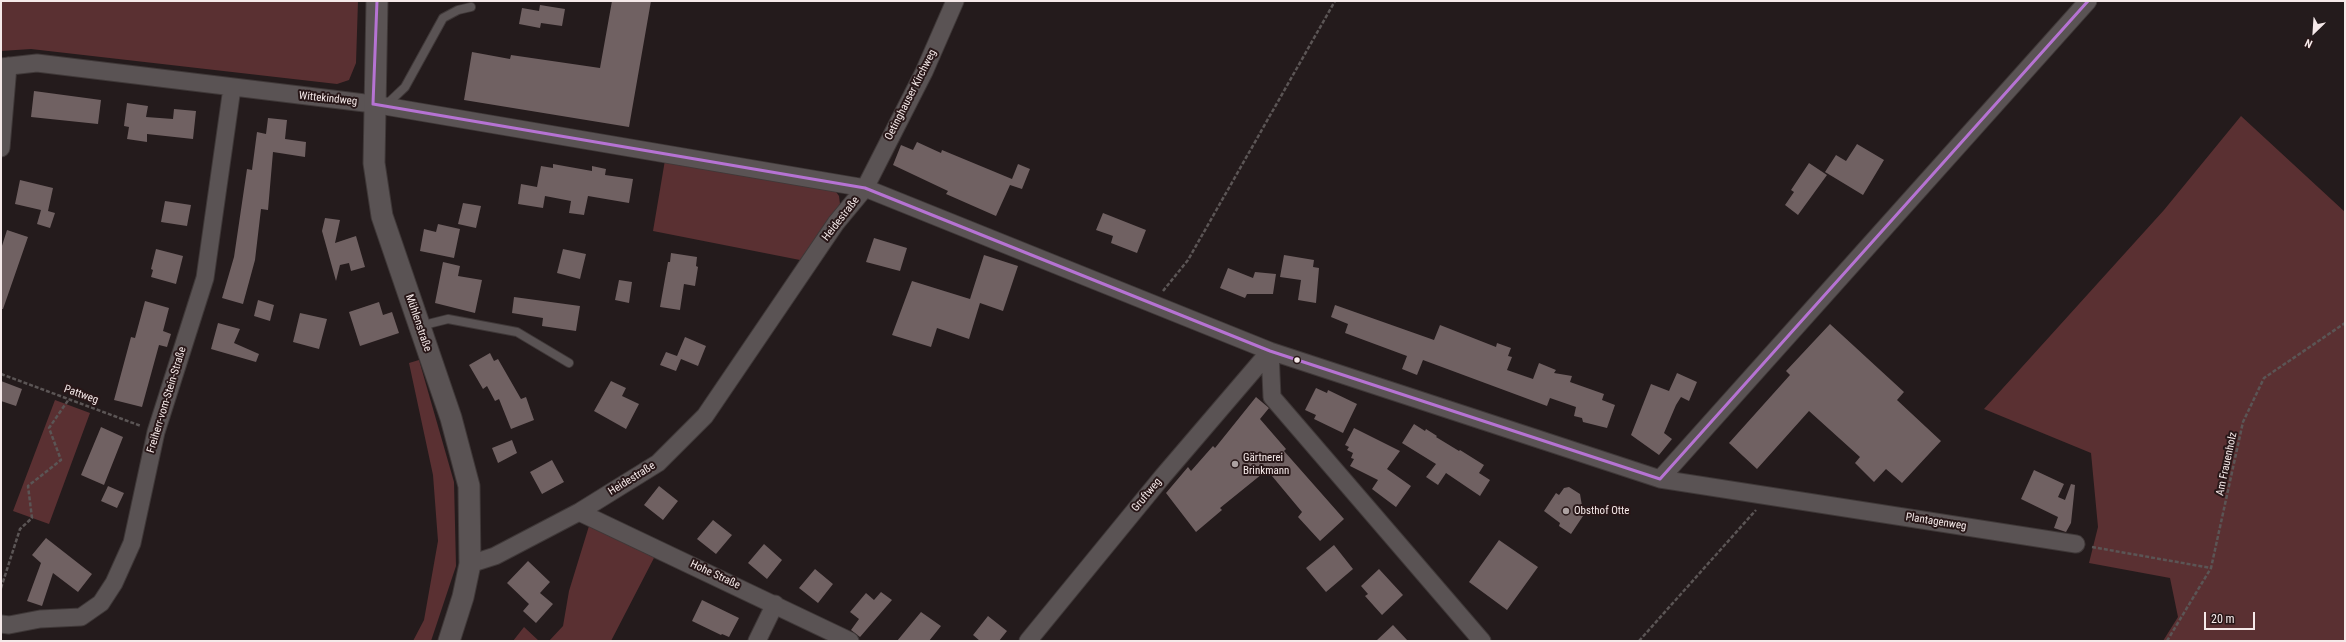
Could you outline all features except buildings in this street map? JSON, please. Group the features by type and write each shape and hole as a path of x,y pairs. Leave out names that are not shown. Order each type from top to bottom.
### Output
{"street":[{"name":"Mühlenstraße","path":"378,1 379,105 374,163 382,216 418,326 451,418 469,486 470,564 463,597 449,641"},
{"name":"Oetinghauser Kirchweg","path":"865,188 924,72 954,1"},
{"path":"1660,479 2088,1"},
{"name":"Wittekindweg","path":"4,66 37,63 379,105 865,188"},
{"path":"1,148 4,66"},
{"name":"Freiherr-vom-Stein-Straße","path":"1,624 9,625 40,619 81,617 100,602 114,583 132,543 156,432 205,278 232,88"},
{"name":"Heidestraße","path":"470,564 495,556 579,512 658,463 705,416 836,224 865,188 1270,351 1660,479"},
{"path":"1270,351 1272,396 1482,641"},
{"name":"Gruftweg","path":"1028,641 1162,476 1270,351"},
{"name":"Plantagenweg","path":"1660,479 1769,494 2076,544"},
{"name":"Hohe Straße","path":"579,512 850,641"},
{"path":"757,641 775,604"}],"lane":[{"path":"379,105 405,87 443,18 449,13 471,7"},
{"path":"418,326 448,320 517,332 569,363"}],"path":[{"path":"1154,304 1188,260 1336,1"},
{"name":"Am Frauenholz","path":"2167,641 2211,568 2243,422 2264,378 2345,322"},
{"name":"Pattweg","path":"1,374 156,432"},
{"path":"1,588 20,530 32,518 28,486 61,460 49,428 69,399"},
{"path":"1638,641 1769,494"},
{"path":"2076,544 2211,568"}],"shaded area":[{"path":"1,1 358,1 356,63 349,80 337,84 31,49 1,51"},
{"path":"2241,116 2345,212 2345,641 2163,641 2178,617 2170,578 2089,563 2098,527 2091,453 1984,409 2164,210"},
{"path":"665,160 834,189 839,196 840,204 800,260 653,231"},
{"path":"419,360 454,482 456,566 431,641 413,641 424,620 438,541 433,475 409,363"},
{"path":"55,400 90,413 49,524 13,511"},
{"path":"589,526 655,556 611,641 549,641 563,626 569,591"},
{"path":"524,627 539,641 513,641"}],"transit line":[{"path":"373,104 377,1"},
{"path":"1660,479 2088,1"},
{"path":"373,104 865,188 1270,351 1660,479"}],"place":[{"name":"Gärtnerei Brinkmann","path":"1235,464"},
{"name":"Obsthof Otte","path":"1566,511"}]}
